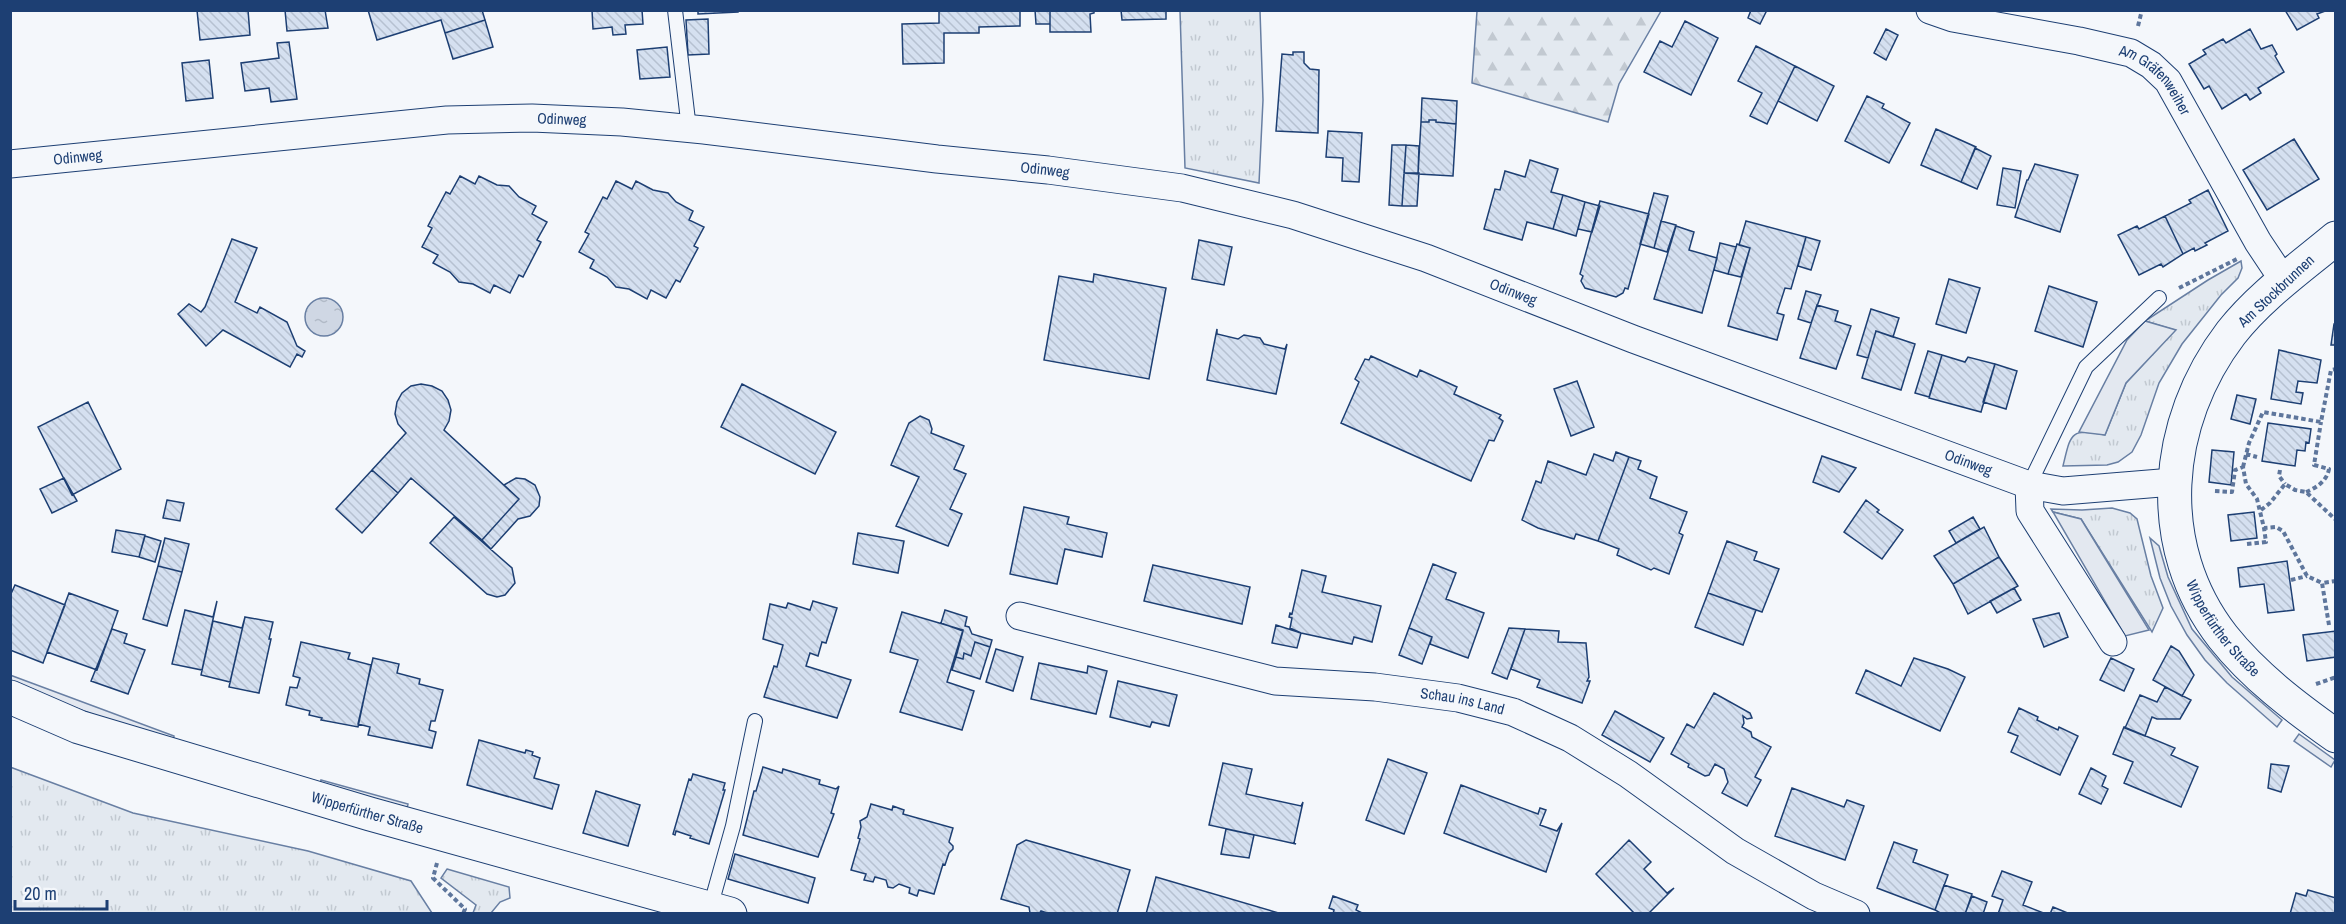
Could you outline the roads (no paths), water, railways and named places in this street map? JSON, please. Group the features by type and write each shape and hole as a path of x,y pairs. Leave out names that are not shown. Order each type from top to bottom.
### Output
{"main road":[{"name":"Am Stockbrunnen","path":"2173,482 2178,446 2188,413 2199,386 2232,333 2256,306 2336,238"},
{"name":"Wipperfürther Straße","path":"2173,482 2175,519 2182,551 2192,583 2210,618 2241,659 2284,698 2336,736"},
{"name":"Wipperfürther Straße","path":"10,697 79,727 101,734 370,814 720,911"}],"street":[{"name":"Am Gräfenweiher","path":"1930,10 1953,18 2131,53 2151,65 2168,81 2258,242 2284,281"},
{"name":"Odinweg","path":"10,164 447,120 532,118 689,129 1048,170 1182,188 1293,215 1426,258 1633,339 2030,485 2063,491 2173,482"},
{"path":"2030,485 2030,511 2113,642"},
{"name":"Schau ins Land","path":"1020,616 1275,681 1374,687 1458,698 1513,712 1570,738 1628,774 1735,851 1814,896 1856,914"}],"lane":[{"path":"675,10 689,129"},
{"path":"2030,485 2086,367 2159,298"},
{"path":"720,911 755,721"}],"water":[{"path":"324,298 338,303 343,317 338,331 324,336 310,331 305,317 310,303"}]}
